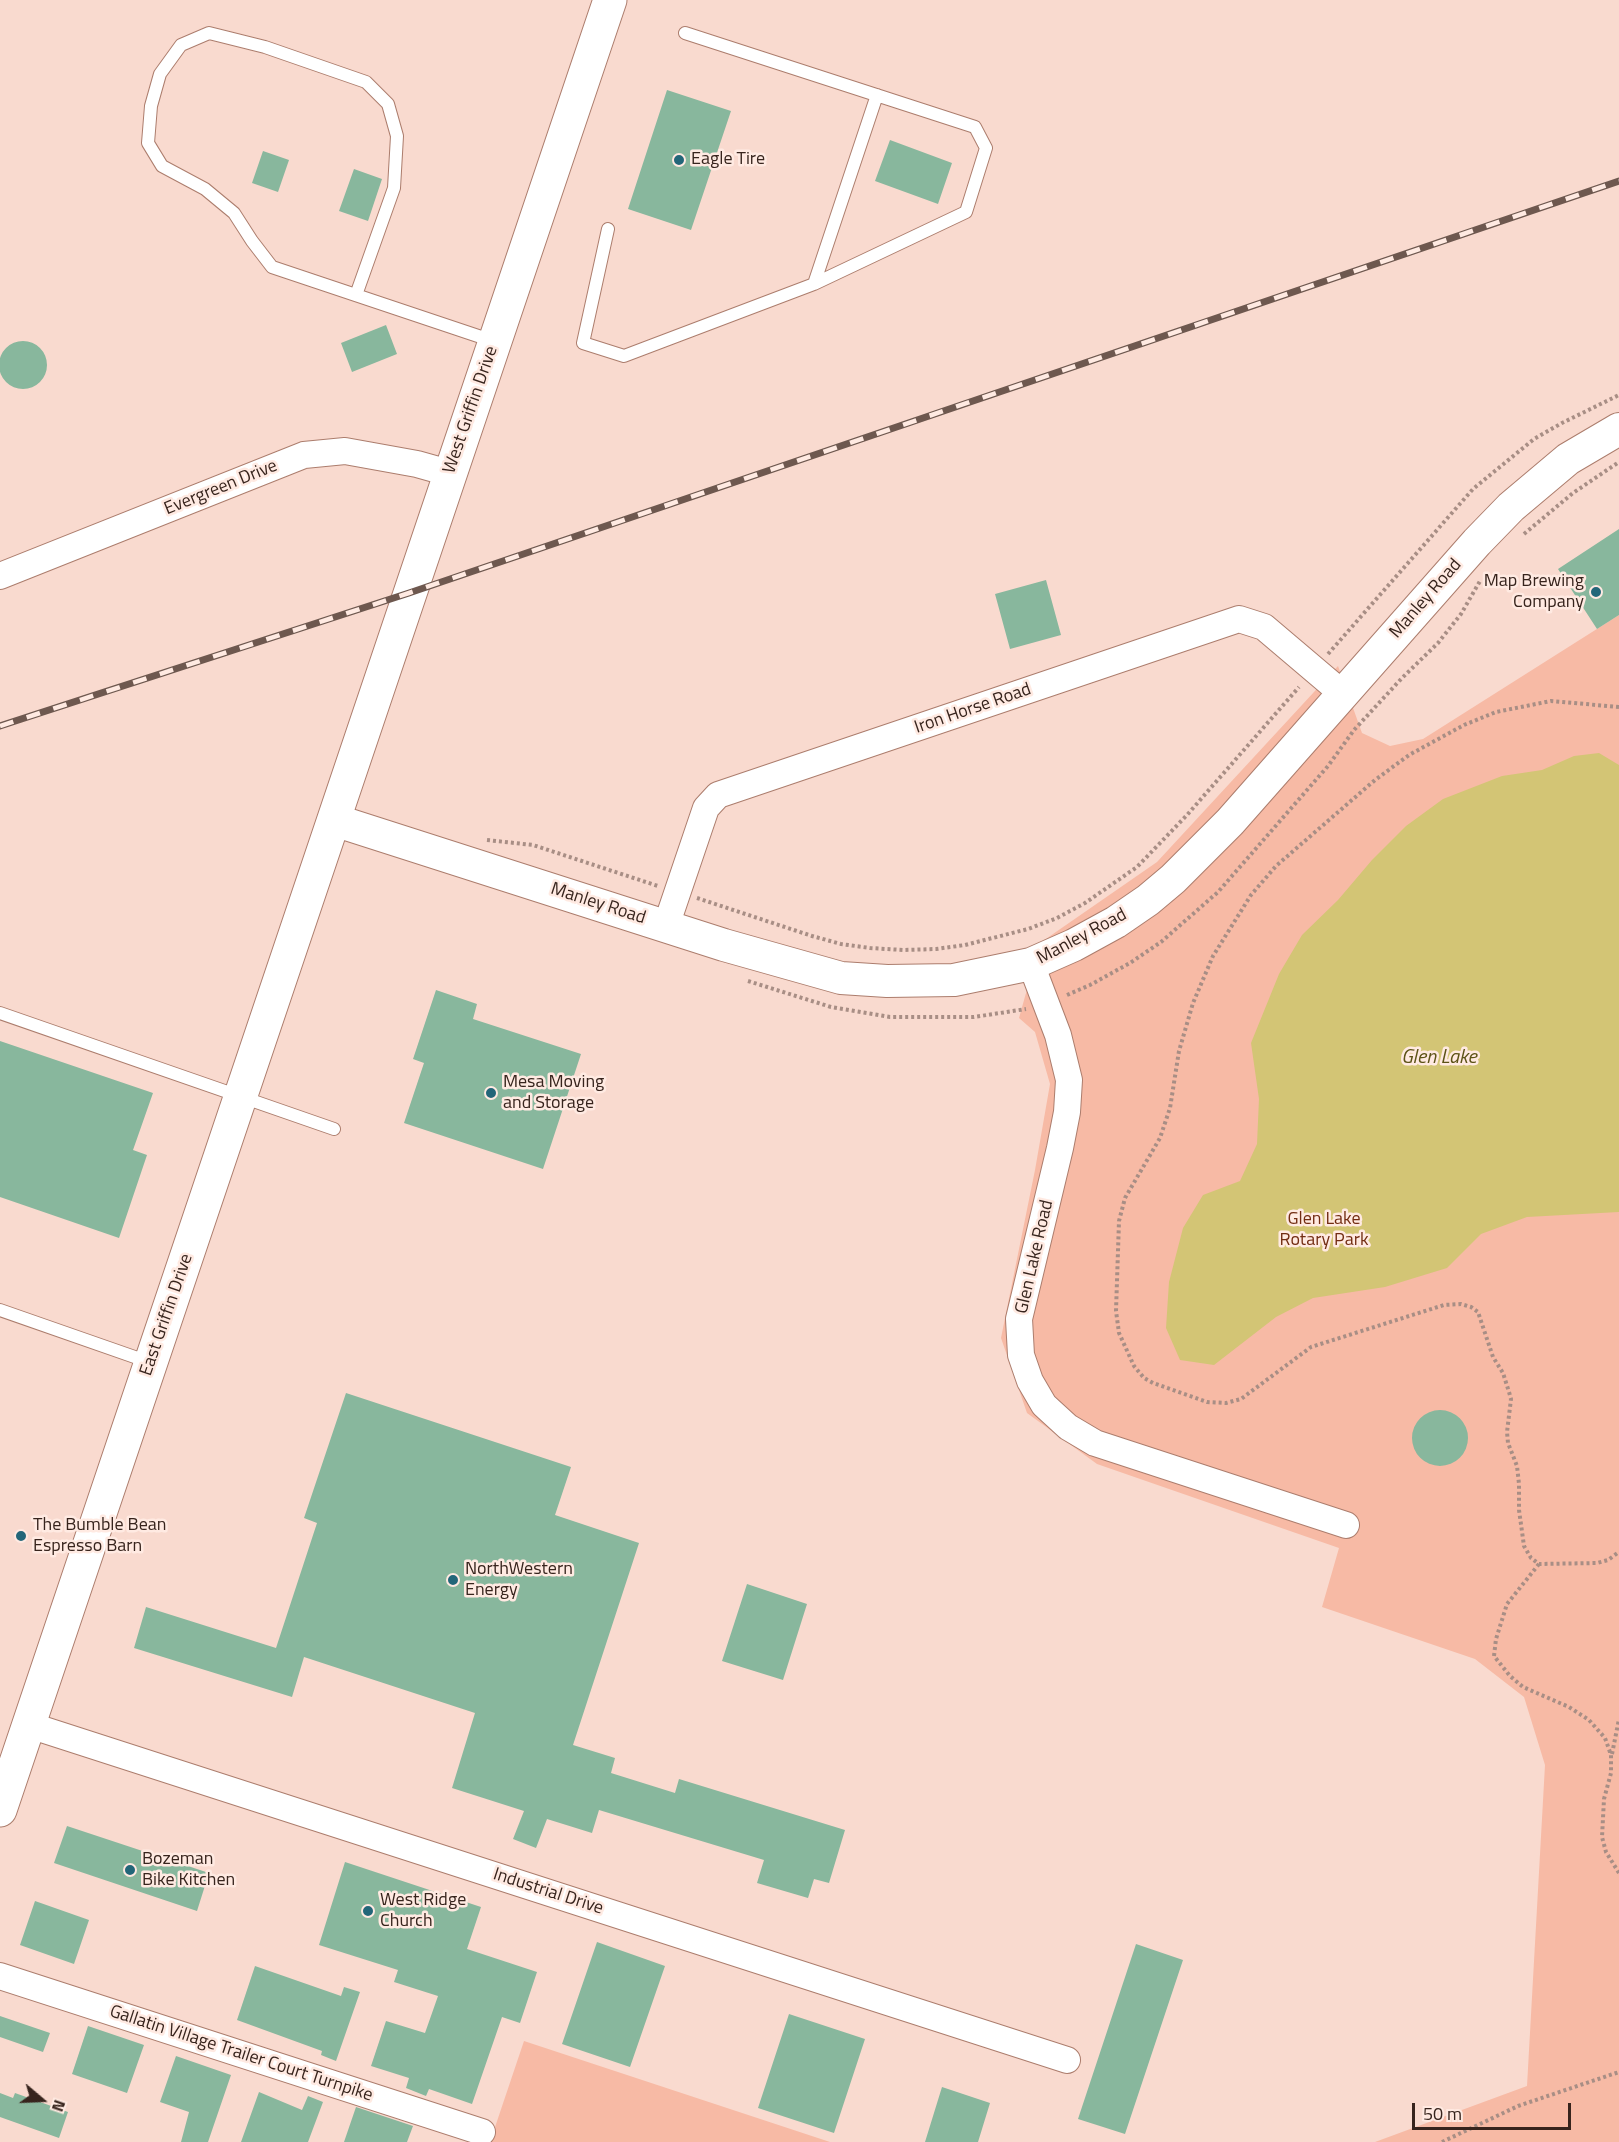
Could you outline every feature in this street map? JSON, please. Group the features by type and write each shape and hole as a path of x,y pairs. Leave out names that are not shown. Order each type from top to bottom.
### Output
{"main road":[{"name":"West Griffin Drive","path":"334,820 610,0"},
{"name":"East Griffin Drive","path":"0,1810 334,820"}],"street":[{"name":"Manley Road","path":"334,820 724,945 841,978 887,981 954,980 1031,964 1074,945 1116,922 1173,879 1230,822 1477,542 1511,507 1568,459 1619,429"},
{"name":"Evergreen Drive","path":"0,576 304,455 345,451 417,464 449,473"},
{"name":"Iron Horse Road","path":"666,926 706,808 718,795 1239,620 1264,627 1343,694"},
{"name":"Glen Lake Road","path":"1031,964 1058,1035 1070,1080 1060,1148 1019,1319 1022,1355 1030,1381 1044,1406 1068,1427 1095,1443 1346,1525"},
{"name":"Industrial Drive","path":"29,1725 1067,2060"},
{"name":"Gallatin Village Trailer Court Turnpike","path":"0,1976 482,2132"}],"lane":[{"path":"356,295 394,188 397,136 388,104 366,82 265,47 210,33 181,45 160,74 151,106 148,143 162,166 205,189 234,213 272,267 356,295 494,341"},
{"path":"608,230 583,343 624,356 814,284 966,212 986,148 975,127 685,33"},
{"path":"814,284 877,95"},
{"path":"0,1013 334,1129"},
{"path":"0,1310 151,1363"}],"path":[{"path":"478,839 533,845 841,944 903,950 936,949 976,943 1029,929 1057,918 1085,903 1137,867 1187,815 1473,489 1534,439 1619,395"},
{"path":"1519,537 1573,493 1619,462"},
{"path":"742,979 831,1007 890,1017 974,1017 1013,1012 1046,1004 1090,986 1161,942 1218,892 1328,766 1354,730 1438,643 1461,614 1472,592 1485,575"},
{"path":"1619,707 1551,701 1496,712 1464,725 1409,755 1375,780 1276,866 1251,895 1213,956 1190,1012 1179,1051 1170,1108 1160,1138 1125,1198 1119,1221 1116,1311 1119,1333 1134,1366 1144,1378 1206,1402 1226,1403 1241,1399 1311,1347 1444,1305 1461,1304 1478,1312 1493,1357 1503,1373 1509,1392 1508,1443 1517,1466 1519,1510 1524,1546 1531,1558 1539,1564 1597,1563 1608,1560 1619,1552"},
{"path":"1539,1564 1507,1604 1501,1617 1494,1656 1510,1676 1523,1687 1569,1707 1589,1720 1605,1738 1611,1755"},
{"path":"1619,1719 1611,1755 1611,1773 1604,1799 1602,1837 1606,1852 1619,1873"},
{"path":"1442,2142 1518,2106 1619,2072"}],"green space":[{"name":"Glen Lake Rotary Park","path":"1619,615 1619,2142 1375,2142 1527,2086 1545,1765 1524,1697 1475,1659 1322,1607 1339,1548 1097,1464 1027,1413 1001,1338 1050,1084 1035,1032 1019,1018 1040,943 1157,862 1338,666 1362,733 1390,746 1423,739"},
{"path":"524,2041 830,2142 490,2142"}],"water":[{"name":"Glen Lake","path":"1599,753 1619,765 1619,1212 1527,1217 1481,1234 1447,1268 1385,1287 1313,1298 1276,1317 1214,1365 1180,1360 1166,1328 1169,1282 1183,1228 1203,1195 1240,1181 1257,1144 1259,1099 1251,1043 1279,974 1302,935 1338,900 1372,860 1406,826 1443,799 1502,776 1542,770 1574,756"}],"building":[{"name":"Eagle Tire","path":"667,90 731,111 691,230 628,209"},
{"path":"890,140 952,163 938,204 875,181"},
{"path":"263,151 289,160 278,192 252,183"},
{"path":"354,169 382,179 368,221 339,211"},
{"path":"386,325 397,354 352,372 341,343"},
{"path":"23,341 40,348 47,365 40,382 23,389 6,382 -1,365 6,348"},
{"name":"Map Brewing Company","path":"1619,529 1619,615 1597,629 1558,569"},
{"path":"1046,580 1061,635 1010,649 995,594"},
{"name":"Mesa Moving and Storage","path":"436,990 477,1004 473,1019 581,1054 543,1169 404,1123 424,1063 413,1059"},
{"path":"0,1041 153,1093 133,1150 147,1155 119,1238 0,1197"},
{"path":"346,1393 571,1467 555,1515 639,1543 573,1745 615,1758 611,1773 675,1793 679,1779 845,1830 829,1883 814,1879 808,1898 757,1883 764,1860 599,1810 592,1833 547,1819 536,1848 513,1839 524,1811 452,1788 475,1713 304,1657 292,1697 134,1648 146,1607 276,1648 317,1523 304,1518"},
{"path":"1440,1410 1455,1415 1463,1423 1468,1438 1463,1453 1455,1461 1440,1466 1425,1461 1417,1453 1412,1438 1417,1423 1425,1415"},
{"path":"747,1584 807,1604 783,1680 722,1661"},
{"path":"67,1826 209,1873 197,1911 54,1863"},
{"path":"345,1862 481,1907 467,1949 537,1972 520,2023 502,2017 472,2104 429,2089 426,2096 406,2088 409,2078 371,2066 386,2021 425,2033 438,1996 394,1982 398,1970 319,1945"},
{"path":"35,1901 89,1920 74,1964 20,1945"},
{"path":"597,1942 665,1966 630,2067 562,2044"},
{"path":"1136,1944 1183,1960 1125,2134 1078,2119"},
{"path":"255,1966 341,1996 344,1987 360,1992 336,2061 321,2055 322,2051 237,2020"},
{"path":"789,2014 865,2039 834,2133 758,2108"},
{"path":"0,2016 50,2033 43,2052 0,2037"},
{"path":"88,2026 144,2045 127,2093 72,2074"},
{"path":"176,2056 231,2075 208,2142 181,2142 189,2112 160,2102"},
{"path":"942,2087 990,2103 978,2142 925,2142"},
{"path":"259,2092 302,2110 308,2096 323,2102 308,2142 241,2142"},
{"path":"0,2093 13,2098 15,2093 68,2112 59,2138 0,2117"},
{"path":"356,2107 413,2126 407,2142 344,2142"}],"railway":[{"path":"0,726 409,593 1619,181"}],"place":[{"name":"Eagle Tire","path":"679,160"},
{"name":"Map Brewing Company","path":"1596,592"},
{"name":"Mesa Moving and Storage","path":"491,1093"},
{"name":"The Bumble Bean Espresso Barn","path":"21,1536"},
{"name":"NorthWestern Energy","path":"453,1580"},
{"name":"Bozeman Bike Kitchen","path":"130,1870"},
{"name":"West Ridge Church","path":"368,1911"}]}
